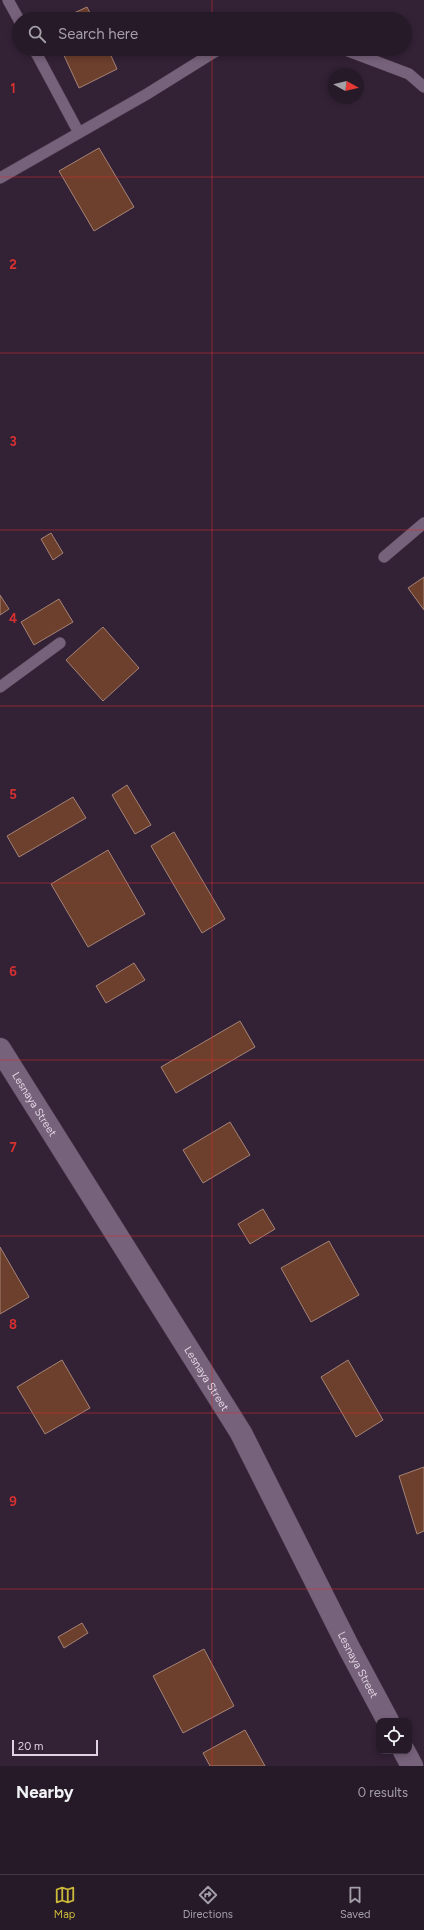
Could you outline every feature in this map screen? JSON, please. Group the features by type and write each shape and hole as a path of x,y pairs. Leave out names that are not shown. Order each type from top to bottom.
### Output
{"street":[{"name":"Lesnaya Street","path":"0,1049 241,1433 349,1648 386,1718"},
{"path":"406,1754 412,1766"}],"lane":[{"path":"8,0 15,12"},
{"path":"38,56 79,133"},
{"path":"0,178 147,94 208,56"},
{"path":"361,56 409,74 424,87"},
{"path":"384,557 424,523"},
{"path":"0,687 60,643"}],"building":[{"path":"87,7 90,12 76,12"},
{"path":"64,56 111,56 117,69 79,88"},
{"path":"99,148 134,207 94,231 59,171"},
{"path":"51,533 63,553 53,560 41,539"},
{"path":"424,577 424,610 408,588"},
{"path":"0,595 9,609 0,615"},
{"path":"59,599 73,622 34,645 21,622"},
{"path":"103,627 139,668 103,701 66,660"},
{"path":"127,785 151,825 135,834 112,795"},
{"path":"73,797 86,818 19,857 7,836"},
{"path":"174,832 225,919 202,933 151,846"},
{"path":"108,850 145,914 88,947 51,884"},
{"path":"134,963 145,980 106,1003 96,986"},
{"path":"240,1021 255,1047 176,1093 161,1067"},
{"path":"230,1122 250,1155 203,1183 183,1150"},
{"path":"263,1209 275,1229 250,1244 238,1224"},
{"path":"329,1241 359,1295 311,1322 281,1268"},
{"path":"0,1247 29,1297 0,1314"},
{"path":"62,1360 90,1408 45,1434 17,1387"},
{"path":"348,1360 383,1420 356,1437 321,1377"},
{"path":"424,1467 424,1531 417,1534 399,1476"},
{"path":"82,1623 88,1633 64,1648 58,1637"},
{"path":"204,1649 234,1706 183,1733 153,1676"},
{"path":"245,1730 265,1766 210,1766 203,1753"}]}
